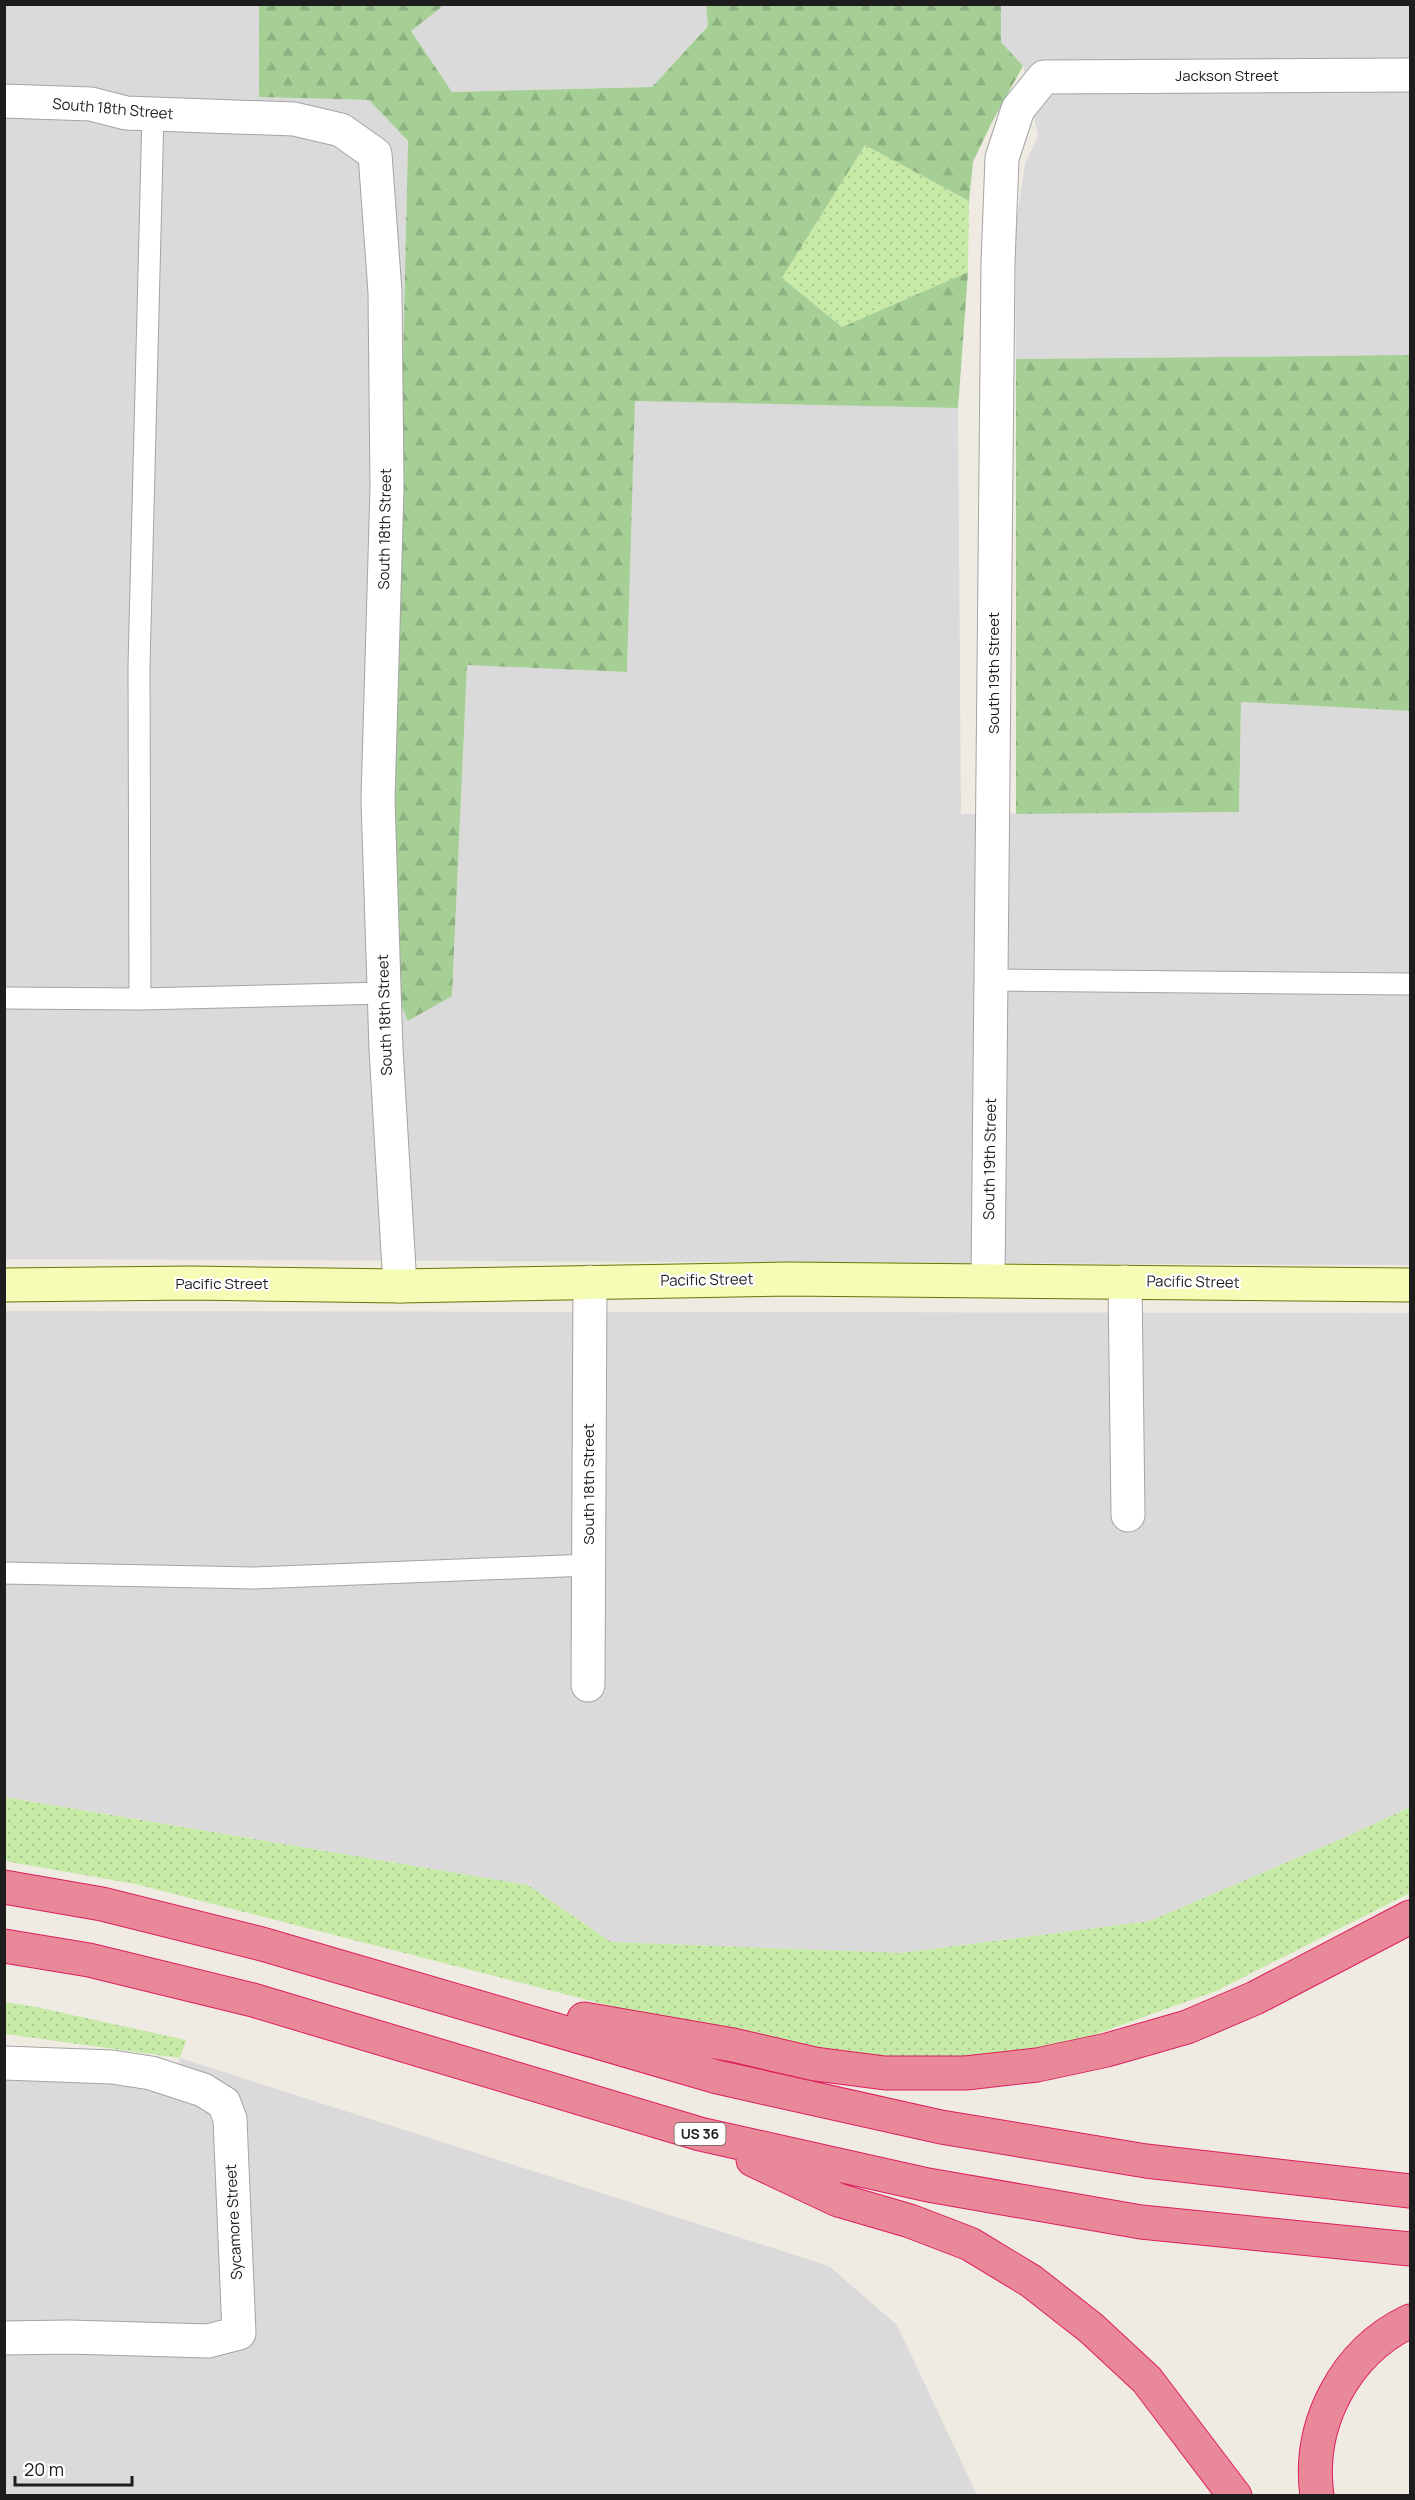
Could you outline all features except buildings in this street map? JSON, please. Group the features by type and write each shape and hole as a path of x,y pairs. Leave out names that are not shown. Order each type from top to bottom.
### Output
{"highway":[{"path":"4,1887 102,1904 262,1944 717,2077 941,2127 1146,2161 1410,2191"},
{"path":"437,1994 733,2045 815,2064 885,2073 966,2073 1037,2065 1107,2050 1187,2027 1255,1998 1410,1917"},
{"name":"US 36","path":"4,1946 89,1960 253,2000 700,2134 928,2185 1141,2222 1410,2249"},
{"path":"700,2134 838,2199 910,2221 970,2244 1031,2281 1092,2328 1147,2380 1235,2496"},
{"path":"1317,2496 1315,2476 1319,2433 1338,2388 1366,2350 1410,2321"}],"street":[{"name":"Jackson Street","path":"1044,77 1410,75"},
{"name":"South 19th Street","path":"988,1280 998,299 1002,158 1018,109 1044,77"},
{"name":"South 18th Street","path":"4,102 91,104 126,113 294,119 341,130 375,154 385,292 387,488 378,800 384,993 400,1286"},
{"name":"Pacific Street","path":"4,1285 192,1283 400,1286 786,1279 1410,1285"},
{"name":"South 18th Street","path":"588,1685 590,1282"},
{"path":"1125,1282 1128,1515"},
{"name":"Sycamore Street","path":"4,2063 112,2067 151,2073 203,2090 224,2103 230,2119 239,2333 208,2341 69,2337 4,2338"}],"lane":[{"path":"140,999 139,666 153,114"},
{"path":"992,980 1410,984"},
{"path":"4,998 140,999 384,993"},
{"path":"4,1573 254,1578 589,1565"}],"shaded area":[{"path":"444,4 706,5 708,25 652,87 451,92 411,31"},
{"path":"5,5 259,5 260,97 369,100 408,141 389,976 452,996 467,665 627,672 635,400 958,408 961,814 1239,812 1241,702 1410,711 1410,1265 5,1259"},
{"path":"1001,5 1410,5 1410,355 1016,359 1015,229 1025,164 1038,136 1023,66 1001,42"},
{"path":"4,1311 1410,1313 1410,1807 1150,1921 901,1953 611,1942 528,1885 5,1797"},
{"path":"180,2058 829,2266 897,2325 977,2495 5,2495 4,2076 112,2083 173,2092"}],"green space":[{"path":"706,4 1001,5 1001,42 1023,66 973,162 969,201 865,145 782,278 842,327 968,272 958,408 635,401 627,672 467,665 452,996 408,1021 389,976 408,141 369,100 259,97 259,5 444,5 411,31 452,92 652,87 708,26"},
{"path":"865,145 969,201 968,272 842,327 782,278"},
{"path":"1410,355 1410,711 1241,702 1239,812 1016,814 1016,359"},
{"path":"4,1797 528,1885 611,1942 901,1953 1150,1921 1410,1807 1410,1893 1216,1991 1077,2041 961,2062 877,2060 740,2039 135,1884 5,1861"},
{"path":"5,2002 186,2040 180,2058 5,2034"}]}
